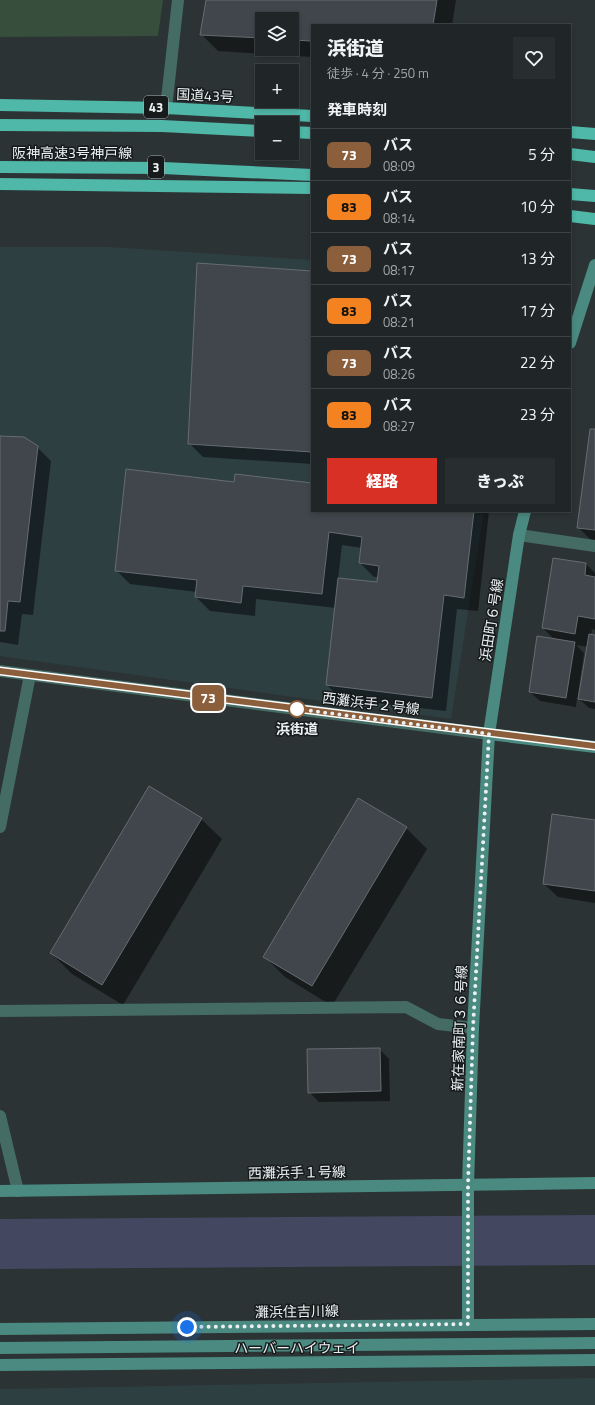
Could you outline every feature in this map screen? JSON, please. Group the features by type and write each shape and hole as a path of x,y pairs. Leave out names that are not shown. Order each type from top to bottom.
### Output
{"highway":[{"name":"国道43号","path":"0,105 166,108 311,116"},
{"name":"阪神高速3号神戸線","path":"0,125 162,126 255,131"},
{"path":"299,132 311,133"},
{"path":"571,132 595,134"},
{"path":"571,154 595,157"},
{"name":"阪神高速3号神戸線","path":"0,167 163,168 311,175"},
{"path":"0,184 311,188"},
{"path":"571,194 595,196"},
{"path":"571,216 595,218"}],"street":[{"path":"166,108 178,0"},
{"path":"571,340 595,265"},
{"name":"浜田町６号線","path":"489,734 519,535 525,512"},
{"path":"519,535 595,546"},
{"name":"西灘浜手２号線","path":"0,671 489,734 595,746"},
{"path":"0,827 30,675"},
{"name":"新在家南町３６号線","path":"468,1324 468,1185 473,1028 489,734"},
{"path":"0,1011 406,1007 438,1024 473,1028"},
{"path":"0,1116 18,1191"},
{"name":"西灘浜手１号線","path":"0,1191 595,1183"},
{"name":"灘浜住吉川線","path":"0,1329 595,1324"},
{"name":"ハーバーハイウェイ","path":"0,1348 595,1343"},
{"name":"ハーバーハイウェイ","path":"0,1365 595,1360"}],"shaded area":[{"path":"0,247 107,247 311,260 311,512 484,512 451,719 0,656"},
{"path":"595,1378 595,1405 0,1405 0,1389"}],"green space":[{"path":"0,0 163,0 158,36 0,37"}],"building":[{"path":"206,0 437,0 433,24 311,24 311,41 299,40 299,12 255,12 255,38 200,35"},
{"path":"197,263 311,271 311,452 188,444"},
{"path":"590,429 595,429 595,530 577,528"},
{"path":"0,436 24,437 38,446 20,602 8,601 5,631 0,631"},
{"path":"126,469 234,482 235,474 311,483 311,512 474,512 464,598 444,595 432,698 326,685 338,578 377,582 379,566 359,563 362,537 329,532 322,594 243,586 241,603 195,597 197,580 115,571"},
{"path":"553,558 586,563 585,575 595,577 595,619 578,616 575,634 542,628"},
{"path":"589,634 595,635 595,702 578,699"},
{"path":"537,636 575,642 566,698 529,692"},
{"path":"149,786 202,818 102,985 50,953"},
{"path":"358,798 407,827 312,986 263,957"},
{"path":"552,814 595,820 595,891 543,884"},
{"path":"380,1048 381,1091 308,1093 307,1049"}],"waterway":[{"path":"0,1244 595,1240"}],"bus line":[{"name":"73","path":"0,671 489,734 595,746"}],"place":[{"name":"浜街道","path":"297,709"}],"route":[{"path":"187,1327 468,1324 468,1185 473,1028 489,734 297,709"}]}
